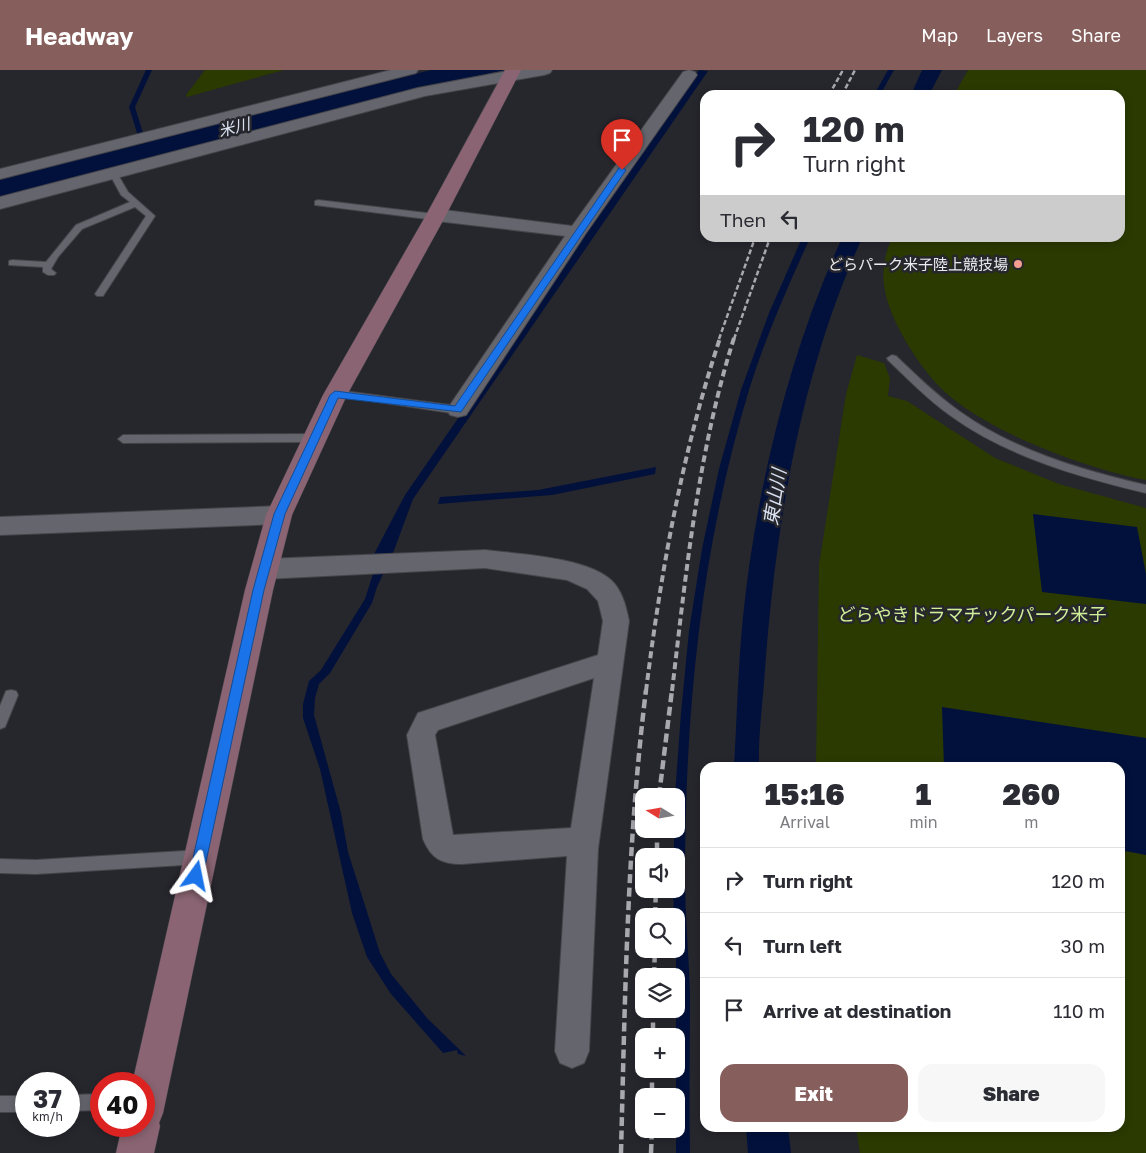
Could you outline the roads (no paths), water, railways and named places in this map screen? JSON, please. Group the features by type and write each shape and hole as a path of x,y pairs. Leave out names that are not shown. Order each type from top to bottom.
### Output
{"street":[{"path":"0,174 410,70"},
{"path":"0,203 483,75 544,70"},
{"path":"153,1072 265,569 279,514 336,394 512,72"},
{"path":"458,410 578,232 689,75"},
{"path":"435,216 578,232"},
{"path":"0,526 279,514"},
{"path":"265,569 485,559 539,565 583,576 608,592 613,604 616,621 584,841 572,1051"},
{"path":"584,841 462,850 447,849 441,845 438,839 421,735 428,721 610,662"},
{"path":"135,1153 138,1137"}],"lane":[{"path":"100,294 151,216 124,193 114,173"},
{"path":"12,263 50,269 54,256 78,227 136,203"},
{"path":"318,203 435,216"},
{"path":"892,358 935,398 977,428 1042,459 1109,481 1146,490"},
{"path":"336,394 458,410"},
{"path":"123,439 315,438"},
{"path":"0,723 11,695"},
{"path":"0,866 36,867 200,857"},
{"path":"0,1104 15,1104"}],"water":[{"name":"米川","path":"431,70 515,70 496,72 398,93 0,197 0,179"},
{"path":"699,70 708,71 413,499 372,603 330,673 319,684 315,698 314,715 341,813 348,852 380,953 391,974 427,1018 466,1056 458,1054 457,1050 443,1053 391,994 367,957 352,913 320,769 303,718 303,704 309,681 321,670 365,599 373,574 372,558 405,495"},
{"path":"922,70 942,70 932,90 913,90"},
{"name":"東山川","path":"840,242 860,242 841,289 807,394 784,503 770,614 759,762 734,762 743,617 756,520 766,472 791,375 823,282"},
{"path":"656,467 655,474 552,495 438,504 440,497 538,490"},
{"path":"1033,514 1137,527 1146,574 1146,604 1042,592"},
{"path":"942,707 1146,738 1146,855 1125,851 1125,762 944,762"},
{"path":"746,1132 788,1132 791,1153 748,1153"}],"waterway":[{"path":"144,146 132,107 149,70"},
{"path":"880,90 891,70"},
{"path":"683,1153 683,975 679,876 686,713 694,631 706,549 723,469 745,390 772,313 804,242"}],"railway":[{"path":"832,90 843,70"},
{"path":"845,90 855,70"},
{"path":"719,339 754,242"},
{"path":"734,339 769,242"},
{"path":"646,691 674,513 695,425 720,338"},
{"path":"672,691 688,557 702,468 711,424 734,338"},
{"path":"621,1153 631,863 646,690"},
{"path":"660,788 672,690"},
{"path":"657,838 657,848"},
{"path":"655,908 656,898"},
{"path":"654,968 655,958"},
{"path":"653,1018 653,1028"},
{"path":"652,1078 652,1088"},
{"path":"651,1153 652,1138"}],"place":[{"name":"どらパーク米子陸上競技場","path":"1018,264"}],"park label":[{"name":"どらやきドラマチックパーク米子","path":"972,614"}]}
